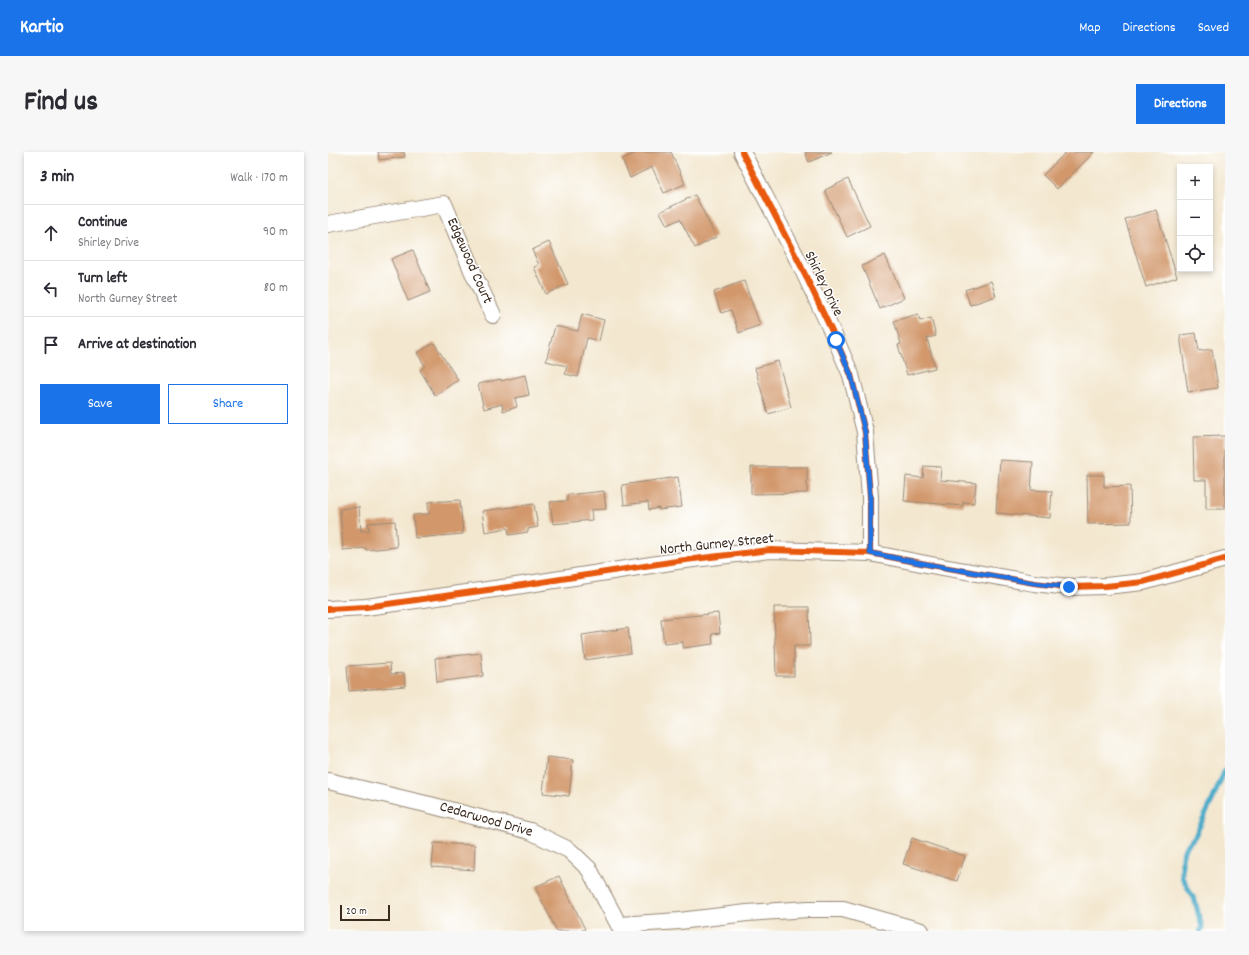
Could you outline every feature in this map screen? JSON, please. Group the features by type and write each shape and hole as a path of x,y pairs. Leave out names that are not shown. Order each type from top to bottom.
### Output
{"street":[{"name":"Shirley Drive","path":"742,152 801,266 851,375 865,432 870,497 870,553"},
{"name":"Edgewood Court","path":"328,224 444,204 493,315"},
{"name":"North Gurney Street","path":"328,609 366,607 677,561 770,550 870,553 1034,583 1069,587 1106,586 1143,582 1225,560"},
{"name":"Cedarwood Drive","path":"328,781 423,803 530,831 569,850 589,869 621,928"},
{"path":"621,928 747,913 843,908 921,931"}],"building":[{"path":"378,152 404,152 405,157 379,160"},
{"path":"638,152 671,152 685,184 664,193 652,167 630,178 622,159"},
{"path":"805,152 832,152 809,162"},
{"path":"1066,152 1094,152 1057,189 1043,175"},
{"path":"848,179 870,226 847,237 825,190"},
{"path":"695,195 716,237 695,248 680,219 667,225 660,212"},
{"path":"1156,210 1177,277 1146,287 1125,219"},
{"path":"549,242 568,284 546,294 534,267 539,265 532,250"},
{"path":"413,250 430,292 408,301 391,259"},
{"path":"885,255 904,298 880,309 862,266"},
{"path":"744,281 760,325 739,333 731,310 721,313 714,292"},
{"path":"991,281 996,296 970,305 965,290"},
{"path":"582,314 604,320 599,341 587,338 578,377 565,374 567,366 546,361 555,326 578,331"},
{"path":"918,314 920,321 931,318 936,336 927,338 935,368 907,375 898,345 901,344 894,321"},
{"path":"1196,333 1199,351 1212,349 1218,388 1188,392 1180,335"},
{"path":"434,343 458,380 435,395 420,370 425,366 417,353"},
{"path":"778,361 791,407 768,414 755,368"},
{"path":"525,375 529,395 515,398 517,407 503,411 502,404 484,409 478,384 501,379 501,381"},
{"path":"1225,436 1225,509 1206,509 1206,480 1194,480 1193,437"},
{"path":"1000,460 1033,462 1031,490 1052,491 1050,518 996,513"},
{"path":"924,466 941,467 940,480 976,483 974,503 963,502 963,506 904,501 906,476 923,478"},
{"path":"751,467 807,467 807,493 751,494"},
{"path":"1087,475 1104,475 1104,487 1130,486 1131,523 1088,524"},
{"path":"678,477 682,507 649,510 648,502 624,505 622,485"},
{"path":"604,491 606,509 591,510 592,520 553,524 550,502 567,501 567,495"},
{"path":"460,500 463,534 415,538 413,515 429,514 428,502"},
{"path":"534,504 538,527 528,529 528,532 509,535 508,528 485,532 482,511"},
{"path":"359,507 361,531 369,531 368,523 395,521 397,547 366,550 366,548 343,550 340,509"},
{"path":"774,607 809,607 810,646 794,646 794,676 776,676"},
{"path":"718,613 720,633 712,634 713,644 683,648 683,642 664,644 661,619"},
{"path":"628,628 631,653 585,660 582,635"},
{"path":"481,653 483,676 437,682 435,658"},
{"path":"390,663 391,674 404,673 405,686 349,691 347,666"},
{"path":"547,757 573,760 569,796 543,793"},
{"path":"912,838 965,856 957,881 903,864"},
{"path":"434,843 475,845 474,870 432,867"},
{"path":"559,876 585,929 581,931 557,931 535,887"}],"waterway":[{"path":"1200,931 1202,928 1195,901 1182,877 1182,857 1185,848 1195,836 1225,770"}],"cycle path":[{"path":"742,152 801,266 851,375 865,432 870,497 870,553"},
{"path":"328,609 366,607 677,561 770,550 870,553 1034,583 1069,587 1106,586 1143,582 1225,559"}],"route":[{"path":"836,340 851,375 865,432 870,497 870,553 1034,583 1069,587"}]}
